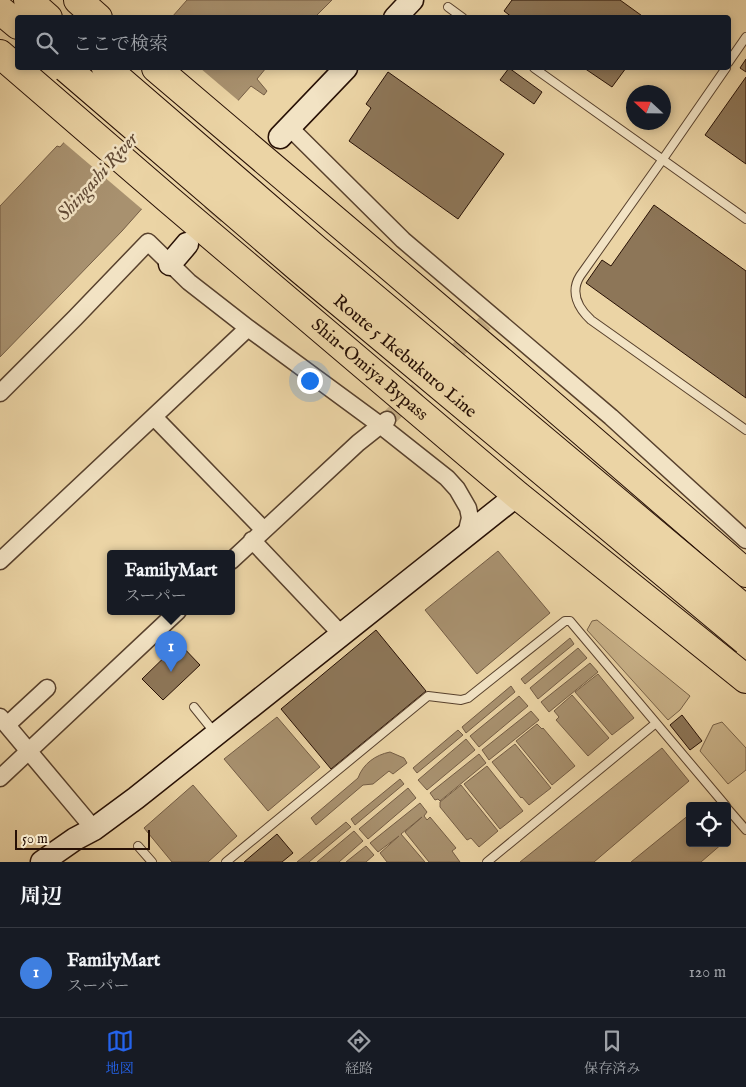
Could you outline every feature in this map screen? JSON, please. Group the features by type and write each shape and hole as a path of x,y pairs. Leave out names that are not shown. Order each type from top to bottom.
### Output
{"highway":[{"path":"28,0 45,15"},
{"path":"78,0 95,15"},
{"path":"0,10 15,22"},
{"name":"Shin-Omiya Bypass","path":"0,54 15,67"},
{"name":"Shin-Omiya Bypass","path":"19,70 517,495 746,679"},
{"name":"Route 5 Ikebukuro Line","path":"68,70 309,276 746,641"},
{"name":"Route 5 Ikebukuro Line","path":"108,70 325,256 746,610"},
{"path":"158,70 495,356 746,573"}],"street":[{"path":"398,15 412,0"},
{"path":"344,70 284,132 489,319 611,417 746,540"},
{"path":"0,393 148,242 189,282 248,328 385,422 447,478 457,489 468,508 470,518 466,534"},
{"path":"170,264 187,244"},
{"path":"0,561 248,328"},
{"path":"154,417 258,535 341,634"},
{"path":"235,557 358,443 385,422"},
{"path":"42,862 75,839 94,829 136,798 517,495"},
{"path":"0,778 174,615"},
{"path":"47,688 3,721 94,829"}],"lane":[{"path":"448,7 459,15"},
{"path":"731,59 746,37"},
{"path":"537,70 746,219"},
{"path":"725,70 576,282 575,288 577,301 582,311 591,320 746,430"},
{"path":"226,862 428,696 461,700 468,698 565,621 570,621 722,802"},
{"path":"194,707 216,734"},
{"path":"487,862 656,723"},
{"path":"731,813 746,830"},
{"path":"138,846 152,862"}],"shaded area":[{"path":"597,620 690,696 680,710 668,720 587,630 592,621"},
{"path":"722,722 746,748 746,770 728,784 700,751 713,725"}],"water":[{"path":"187,0 332,0 317,15 174,15"},
{"name":"Shingashi River","path":"127,70 264,70 257,79 267,91 264,95 251,86 122,231 0,357 0,206 57,146 60,147"},
{"path":"498,551 550,613 477,674 425,610"},
{"path":"570,638 574,644 525,684 521,679"},
{"path":"578,648 587,658 538,699 530,688"},
{"path":"590,663 598,672 549,712 541,702"},
{"path":"598,674 634,718 612,735 575,692"},
{"path":"511,686 515,692 466,733 462,727"},
{"path":"572,695 609,738 588,756 556,720 559,717 554,711"},
{"path":"519,696 528,706 479,747 470,736"},
{"path":"531,711 539,720 489,760 482,750"},
{"path":"277,717 320,767 268,811 224,759"},
{"path":"537,724 543,728 575,766 552,785 516,741"},
{"path":"458,730 463,735 417,773 413,768"},
{"path":"466,739 475,750 427,790 418,780"},
{"path":"515,744 551,788 529,805 492,762"},
{"path":"662,748 689,781 594,862 520,862"},
{"path":"390,752 404,758 407,763 393,774 389,771 373,784 363,785 316,825 311,818 358,778 363,768 370,761 379,755"},
{"path":"479,754 486,763 440,801 438,799 435,800 430,793"},
{"path":"487,766 523,811 500,829 464,784"},
{"path":"400,779 404,784 355,825 351,819"},
{"path":"193,785 237,836 208,862 172,862 144,828"},
{"path":"461,785 498,831 479,847 471,838 467,840 440,807 440,802"},
{"path":"408,788 416,798 368,839 359,829"},
{"path":"420,803 427,812 424,816 427,820 430,817 456,848 452,851 460,862 429,862 405,832 422,817 401,834 425,862 387,862 380,853 399,836 378,852 370,843"},
{"path":"686,817 686,847 718,847 701,862 631,862"},
{"path":"346,822 351,827 309,862 297,862"},
{"path":"354,831 363,841 339,862 317,862"},
{"path":"366,846 374,855 366,862 346,862"}],"pier":[{"path":"123,70 202,70 240,102 143,210 62,141"}],"building":[{"path":"512,0 620,0 641,15 509,15 504,11"},
{"path":"746,59 746,72 740,68"},
{"path":"508,70 512,70 542,92 534,104 500,80"},
{"path":"587,70 625,70 612,87"},
{"path":"388,72 504,154 458,219 349,141 371,108 366,104"},
{"path":"746,77 746,164 705,135"},
{"path":"654,205 746,271 746,398 586,283 602,260 611,266"},
{"path":"376,630 426,691 331,769 281,709"},
{"path":"179,643 200,665 163,700 142,679"},
{"path":"682,715 702,741 690,750 670,725"},
{"path":"277,834 293,853 282,862 244,862"}],"tunnel":[{"path":"191,240 280,137"},
{"path":"389,418 485,323"}],"place":[{"name":"FamilyMart","path":"171,672"}]}
